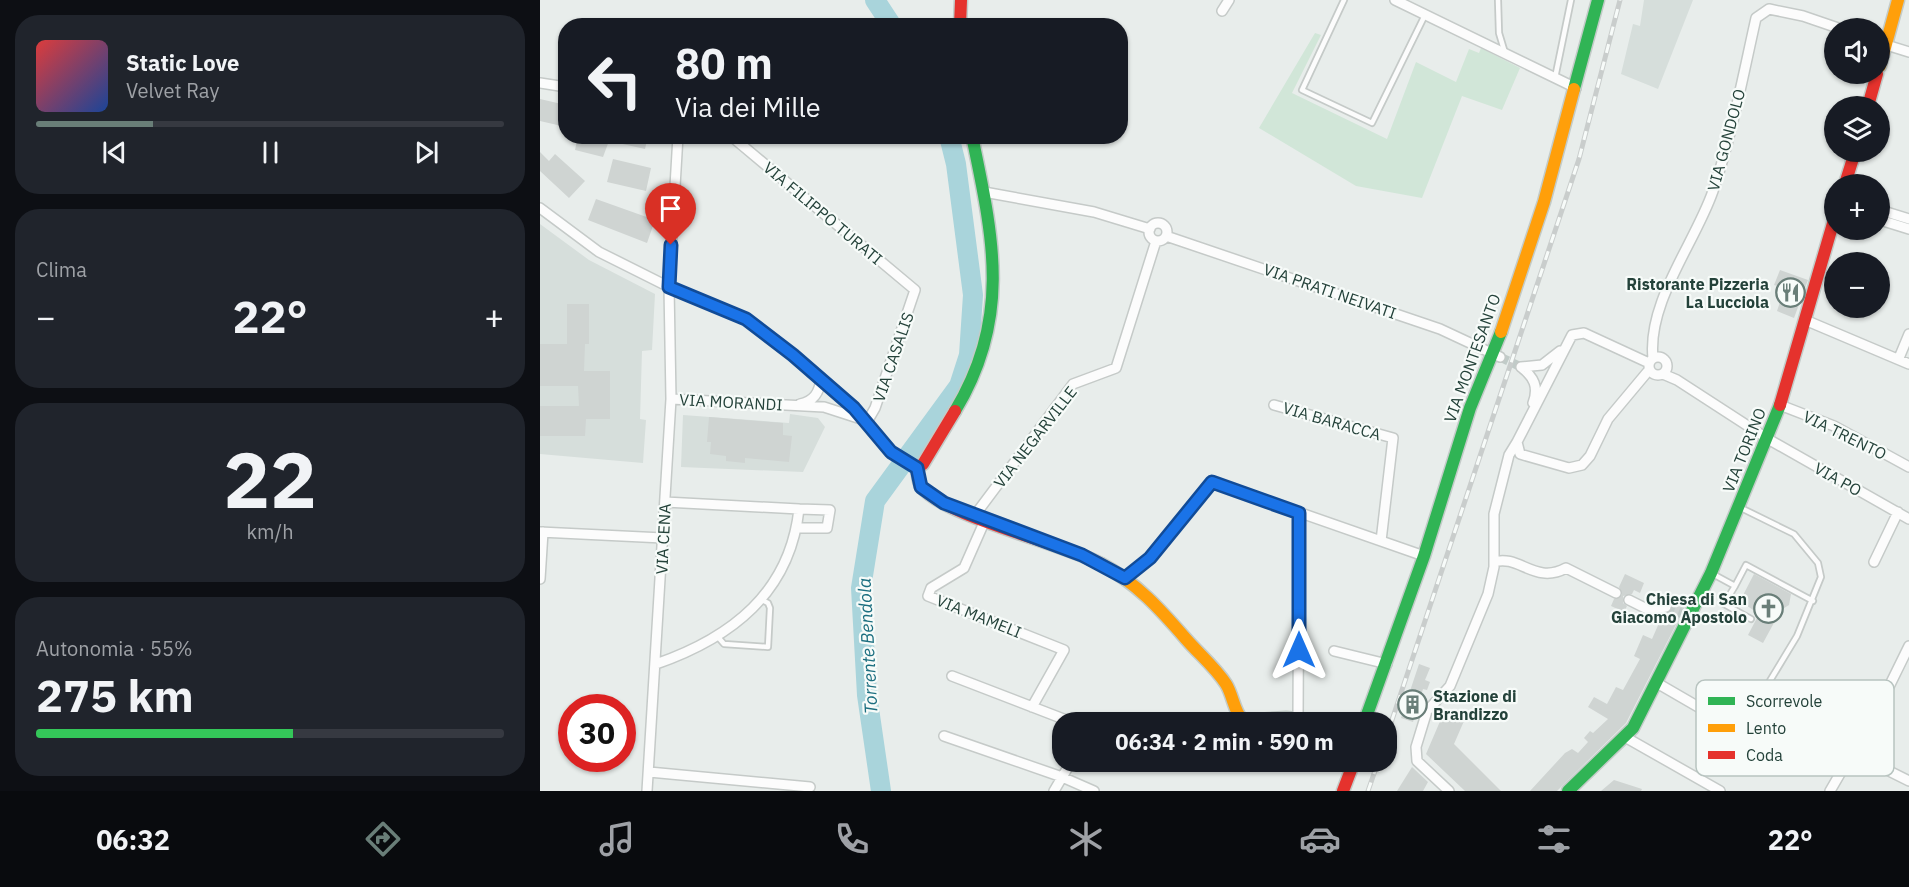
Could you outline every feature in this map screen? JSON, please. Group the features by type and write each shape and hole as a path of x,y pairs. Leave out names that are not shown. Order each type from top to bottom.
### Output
{"street":[{"path":"960,18 961,0"},
{"path":"1222,11 1230,0"},
{"path":"1395,0 1576,88"},
{"name":"VIA MONTESANTO","path":"1368,712 1424,556 1470,408 1495,354 1544,202 1598,0"},
{"path":"1890,23 1898,0"},
{"name":"VIA GONDOLO","path":"1768,440 1657,365 1653,339 1667,283 1694,238 1718,174 1756,18 1769,9 1824,23"},
{"path":"1890,46 1909,52"},
{"path":"540,83 558,86"},
{"name":"VIA CENA","path":"647,791 671,399 669,287 678,144"},
{"name":"VIA FILIPPO TURATI","path":"741,144 915,290"},
{"path":"914,467 923,464 972,381 990,328 995,288 992,236 974,144"},
{"path":"984,192 1094,212 1150,229"},
{"path":"540,208 599,252 669,287 746,319 822,379 867,422 891,452 914,467 921,487 944,503 1082,555 1125,578 1160,606 1187,640 1215,668 1236,701 1237,712"},
{"path":"1890,213 1909,219"},
{"path":"1890,223 1909,229"},
{"path":"1154,224 1162,224 1166,228 1166,236 1156,241 1149,235 1150,229 1154,224"},
{"name":"VIA PRATI NEIVATI","path":"1166,236 1344,295 1440,330 1495,354"},
{"name":"VIA TORINO","path":"1569,791 1625,737 1645,707 1686,615 1711,573 1768,440 1828,240"},
{"name":"VIA NEGARVILLE","path":"981,517 1073,384 1116,368 1156,241"},
{"name":"VIA CASALIS","path":"867,422 875,408 915,290"},
{"path":"1805,320 1909,363"},
{"path":"1449,791 1417,761 1416,747 1427,711 1444,695 1456,674 1488,594 1494,562 1494,514 1509,460 1531,410 1572,336 1584,333 1657,365 1608,419 1590,456 1582,465 1569,468 1520,454 1509,460"},
{"path":"1899,358 1909,334"},
{"path":"1531,410 1536,388 1532,376 1521,367 1542,365 1566,345"},
{"name":"VIA MORANDI","path":"792,405 812,400 820,390 822,379"},
{"name":"VIA MORANDI","path":"671,399 792,405 841,411 867,422"},
{"name":"VIA BARACCA","path":"1274,405 1393,438 1381,542"},
{"name":"VIA TRENTO","path":"1780,405 1834,426 1909,466"},
{"name":"VIA PO","path":"1768,440 1909,519"},
{"path":"1517,442 1520,454"},
{"path":"1125,578 1150,558 1212,482 1424,556"},
{"path":"665,502 830,510 828,528 797,528"},
{"path":"656,664 689,652 718,637 762,600 797,528 799,509"},
{"path":"1874,562 1898,512"},
{"path":"1298,712 1299,513"},
{"name":"VIA MAMELI","path":"981,517 964,568 931,588 928,596 1064,650 1032,707"},
{"path":"540,579 541,532 663,538"},
{"path":"1494,562 1502,560 1543,575 1566,568 1616,593"},
{"path":"1629,600 1649,610 1666,607"},
{"path":"1893,680 1909,646"},
{"path":"1334,651 1387,664"},
{"path":"952,676 1052,715"},
{"path":"1657,683 1696,706"},
{"path":"944,736 1062,777 1094,791"},
{"path":"1625,737 1720,791"},
{"path":"649,772 810,787"},
{"path":"1054,791 1065,772"},
{"path":"1343,791 1350,772"},
{"path":"1894,774 1909,781"},
{"path":"1830,791 1838,776"}],"lane":[{"path":"1344,0 1302,90 1372,123 1425,15"},
{"path":"1498,0 1499,33 1505,54"},
{"path":"1555,78 1571,0"},
{"path":"1739,507 1794,534 1818,563 1821,577 1797,636 1770,680"},
{"path":"1751,619 1724,604 1746,566 1813,601"},
{"path":"1711,573 1735,586"},
{"path":"718,637 724,644 768,647 770,609 768,603 762,600"}],"shaded area":[{"path":"1644,0 1693,0 1658,89 1621,74 1633,24 1640,26"},
{"path":"540,224 589,260 655,294 652,350 642,351 640,419 646,420 643,463 540,454"},
{"path":"790,414 818,418 825,427 803,472 681,467 683,415 789,423"}],"green space":[{"path":"1315,33 1321,35 1292,93 1387,139 1416,62 1456,82 1469,49 1479,53 1481,48 1520,68 1502,110 1462,96 1422,198 1356,186 1259,128"}],"building":[{"path":"540,99 558,103 558,125 540,121"},
{"path":"576,144 608,144 603,157 575,150"},
{"path":"622,144 646,144 645,149"},
{"path":"540,152 549,161 555,154 585,181 569,198 540,171"},
{"path":"613,159 651,168 646,191 607,182"},
{"path":"596,199 655,220 647,243 588,220"},
{"path":"1780,270 1808,280 1794,318 1777,311 1781,299 1776,297 1780,287 1774,285"},
{"path":"567,304 589,304 589,344 585,344 584,371 610,371 610,419 586,419 585,436 540,436 540,406 579,406 578,386 540,386 540,344 567,344"},
{"path":"709,417 783,423 783,435 792,436 789,462 745,458 745,463 726,461 726,456 710,454 711,442 707,442"},
{"path":"1625,574 1644,583 1640,593 1634,590 1632,594 1623,596 1623,603 1627,606 1624,612 1611,606 1614,599 1622,595 1619,587"},
{"name":"Chiesa di San Giacomo Apostolo","path":"1754,574 1791,594 1789,605 1781,610 1763,643 1748,635 1759,614 1740,601"},
{"path":"1671,594 1688,601 1626,723 1557,791 1530,791 1565,753 1572,749 1578,753 1588,742 1584,738 1590,731 1593,733 1608,719 1588,707 1594,697 1607,704 1616,687 1623,690 1640,659 1634,656 1643,635 1652,639 1663,614 1672,610 1672,605 1668,601"},
{"path":"1419,664 1430,668 1425,680 1430,682 1427,690 1423,689 1413,722 1401,718"},
{"path":"1444,712 1464,721 1454,744 1501,791 1465,791 1426,754"},
{"path":"1412,767 1428,782 1423,791 1397,791"},
{"path":"1614,780 1642,789 1641,791 1601,791"}],"waterway":[{"name":"Torrente Bendola","path":"875,0 887,18"},
{"name":"Torrente Bendola","path":"881,791 867,695 861,588 875,501 959,386 969,355 973,295 956,164 951,144"}],"tunnel":[{"path":"1500,357 1521,367"},
{"path":"1666,607 1683,614"}],"railway":[{"path":"1395,712 1579,159 1620,0"},
{"path":"1368,791 1375,772"}],"traffic: fast":[{"path":"1574,89 1598,0"},
{"path":"955,411 973,376 985,343 991,309 993,276 991,243 974,144"},
{"path":"1368,712 1424,556 1470,408 1501,332"},
{"path":"1568,791 1633,728 1711,573 1780,405"}],"traffic: slow":[{"path":"1890,29 1898,0"},
{"path":"1501,332 1544,202 1574,89"},
{"path":"1101,564 1126,580 1167,617 1226,684 1238,712"}],"traffic: jam":[{"path":"960,18 961,0"},
{"path":"1871,96 1874,84"},
{"path":"1848,174 1852,162"},
{"path":"1780,405 1828,240"},
{"path":"955,411 923,464 917,468 921,486 933,497 952,508 1101,564"},
{"path":"1343,791 1350,772"}],"place":[{"name":"Ristorante Pizzeria La Lucciola","path":"1790,293"},
{"name":"Chiesa di San Giacomo Apostolo","path":"1768,608"},
{"name":"Stazione di Brandizzo","path":"1412,705"}],"route":[{"path":"671,245 669,287 746,319 793,355 854,408 891,452 917,468 921,487 944,503 1082,555 1125,578 1150,558 1212,482 1299,513 1299,650"}]}
